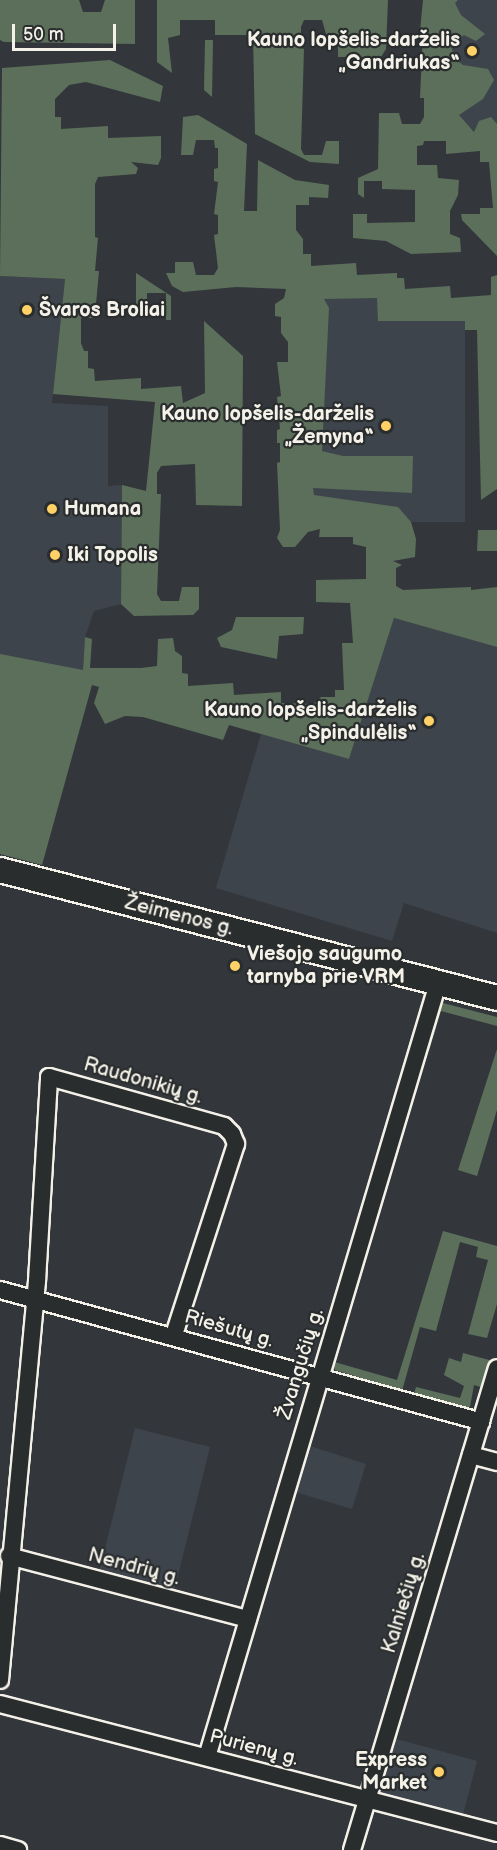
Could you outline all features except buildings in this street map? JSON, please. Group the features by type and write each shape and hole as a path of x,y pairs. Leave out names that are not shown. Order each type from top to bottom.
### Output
{"main road":[{"name":"Žeimenos g.","path":"0,870 497,998"}],"street":[{"name":"Žvangučių g.","path":"207,1757 438,983"},
{"name":"Raudonikių g.","path":"34,1298 49,1077 224,1126 232,1134 236,1144 174,1335"},
{"name":"Riešutų g.","path":"0,1290 174,1335 481,1422"},
{"path":"0,1680 9,1556 34,1298"},
{"name":"Kalniečių g.","path":"352,1850 497,1368"},
{"path":"471,1455 497,1462"},
{"name":"Nendrių g.","path":"9,1556 248,1619"},
{"name":"Purienų g.","path":"0,1704 497,1833"},
{"path":"0,1845 18,1850"}],"shaded area":[{"name":"Kauno lopšelis-darželis „Gandriukas“","path":"447,0 497,0 497,156 447,103"},
{"path":"0,276 65,279 52,403 108,406 108,486 122,485 121,604 94,611 85,637 83,670 0,661"},
{"name":"Kauno lopšelis-darželis „Žemyna“","path":"307,298 378,298 378,321 465,321 465,522 307,522"},
{"path":"394,618 497,647 497,933 404,903 392,941 216,888 261,734 349,759"},
{"path":"135,1428 210,1447 174,1591 99,1572"},
{"path":"307,1445 366,1464 352,1509 292,1491"},
{"path":"393,1738 477,1761 462,1818 377,1796"}],"green space":[{"path":"0,0 79,0 83,12 101,12 105,0 135,0 135,44 4,42 0,40"},
{"path":"157,0 388,0 386,49 381,57 338,57 338,34 326,34 322,20 304,20 301,27 301,48 304,49 301,149 304,155 322,155 326,141 339,141 339,164 310,162 255,134 253,35 215,35 215,20 180,20 180,35 168,38 172,73 157,62"},
{"path":"423,0 458,0 455,3 461,15 485,34 476,41 464,35 451,46 455,59 463,65 488,69 494,80 483,99 459,115 474,132 479,121 491,117 497,124 497,256 462,220 461,214 480,214 480,208 493,208 489,162 480,162 480,151 446,154 446,141 424,141 423,145 417,146 417,165 437,165 438,178 459,180 458,195 450,211 450,234 460,238 461,252 411,254 386,241 353,238 353,214 367,214 367,223 415,222 415,190 382,189 382,181 364,181 364,198 358,194 358,178 378,169 379,113 399,113 402,124 420,124 424,117 424,98 420,98 423,31 420,31"},
{"path":"205,40 213,40 212,97 204,90"},
{"path":"110,60 163,86 160,102 86,82 69,85 55,99 55,117 61,117 61,129 108,126 108,138 161,136 161,158 158,165 131,162 138,168 136,174 98,177 95,184 95,237 98,238 95,271 99,271 96,304 99,311 93,311 93,318 81,318 81,343 84,351 88,351 88,368 94,369 95,381 141,378 141,389 181,386 183,403 205,393 204,321 243,356 242,506 196,505 195,464 161,466 157,473 157,494 161,494 157,594 161,601 179,601 182,587 199,587 199,609 193,615 134,616 121,604 122,485 146,491 155,402 53,394 65,279 0,276 2,68"},
{"path":"198,115 247,144 244,211 257,211 258,160 295,180 329,185 328,198 309,197 309,205 296,205 296,230 303,239 303,254 311,254 311,266 356,263 357,275 397,273 397,278 404,278 405,289 450,286 451,298 491,295 491,277 497,275 497,489 481,500 477,330 465,330 465,321 378,321 377,298 324,299 329,308 322,451 343,456 413,456 412,493 313,488 314,495 398,507 411,522 416,539 415,557 393,561 402,565 396,568 396,586 403,590 471,587 471,590 497,587 497,647 394,618 349,759 229,725 223,740 143,717 125,716 105,724 94,703 99,687 92,685 42,865 0,854 0,654 83,670 85,637 92,639 90,668 141,668 157,666 158,639 173,638 175,651 182,656 182,673 188,674 188,686 233,683 234,695 281,692 281,703 313,704 321,697 335,697 335,690 344,690 342,643 353,643 350,603 316,602 316,580 366,579 366,547 353,544 353,537 319,537 320,529 308,532 295,547 283,547 277,538 280,530 277,463 280,462 280,443 277,443 277,430 280,429 277,397 281,396 277,362 288,362 288,342 281,333 281,317 275,316 275,304 284,298 286,289 236,287 183,292 172,286 166,273 175,273 175,262 193,262 196,275 214,275 218,268 214,235 218,234 218,215 214,214 218,182 214,181 214,169 218,168 218,148 215,148 214,140 196,140 193,155 181,155 183,117"},
{"path":"136,273 171,296 171,320 166,320 166,293 147,293 147,310 136,311"},
{"path":"478,530 497,530 497,551 477,551"},
{"path":"236,617 304,617 303,634 279,636 277,659 221,647 217,638 232,630"},
{"path":"439,1002 497,1017 497,1026 441,1011 429,1051 424,1049"},
{"path":"497,1049 497,1110 477,1176 458,1170"},
{"path":"443,1231 497,1246 497,1304 487,1338 468,1334 488,1260 476,1257 478,1247 460,1242 436,1331 420,1327 402,1391 335,1370 331,1361 397,1380"},
{"path":"463,1353 493,1361 484,1388 474,1385 470,1407 465,1410 414,1394 416,1387 460,1398 464,1386 444,1375 449,1358 461,1362"}],"place":[{"name":"Kauno lopšelis-darželis „Gandriukas“","path":"472,51"},
{"name":"Švaros Broliai","path":"27,310"},
{"name":"Kauno lopšelis-darželis „Žemyna“","path":"386,426"},
{"name":"Humana","path":"52,509"},
{"name":"Iki Topolis","path":"55,555"},
{"name":"Kauno lopšelis-darželis „Spindulėlis“","path":"429,721"},
{"name":"Viešojo saugumo tarnyba prie VRM","path":"235,966"},
{"name":"Express Market","path":"439,1772"}]}
